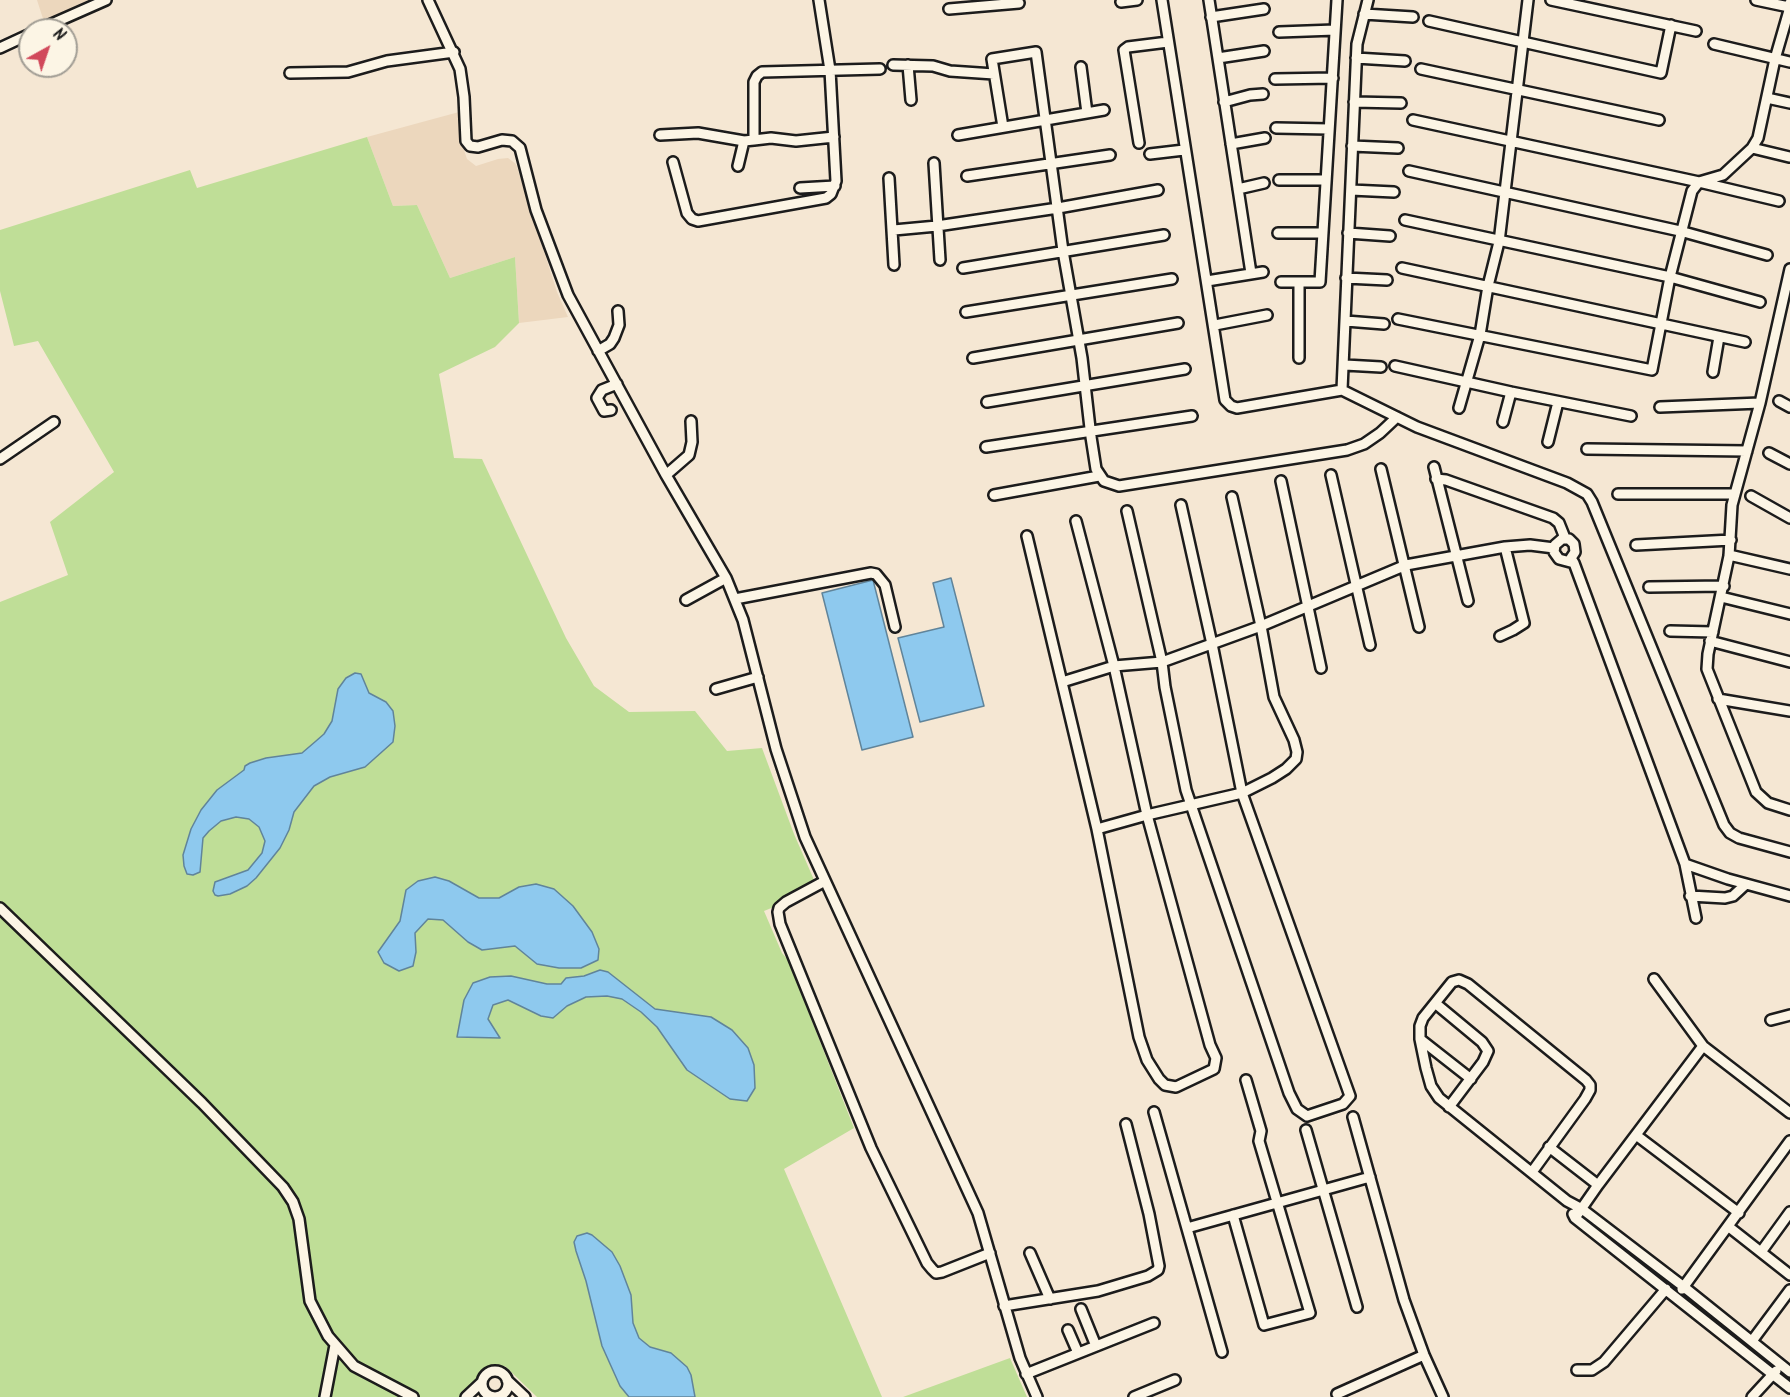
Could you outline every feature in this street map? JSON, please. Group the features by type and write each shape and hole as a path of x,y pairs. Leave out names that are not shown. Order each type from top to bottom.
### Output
{"street":[{"path":"65,18 106,0"},
{"path":"428,0 454,52 463,84 466,141 470,146 478,147 502,140 512,141 520,148 536,210 562,281 666,475 726,578 735,599 776,749 802,826 825,881 978,1213 1004,1306 1026,1374 1037,1397"},
{"path":"674,162 687,213 692,219 698,221 826,198 831,194 835,186 830,70 819,0"},
{"path":"1121,2 1137,0"},
{"path":"1162,0 1225,400 1237,408 1342,390 1417,426 1577,487 1587,494 1724,825 1730,833 1739,838 1790,852"},
{"path":"1209,0 1251,273"},
{"path":"1281,282 1320,282 1337,0"},
{"path":"1342,390 1345,365 1346,278 1356,58 1357,44 1368,0"},
{"path":"1459,408 1480,335 1488,286 1499,242 1528,0"},
{"path":"1551,0 1696,31"},
{"path":"1398,319 1652,370 1680,231 1692,190 1699,182 1723,175 1752,148 1758,138 1775,59 1790,6 1756,0"},
{"path":"950,9 1019,3"},
{"path":"1211,17 1264,9"},
{"path":"1364,14 1413,17"},
{"path":"1429,21 1661,73 1671,25"},
{"path":"1279,32 1335,30"},
{"path":"0,48 18,40"},
{"path":"1139,143 1124,50 1128,47 1168,42"},
{"path":"1714,44 1790,62"},
{"path":"1218,58 1264,51"},
{"path":"290,74 348,72 387,60 454,52"},
{"path":"1003,127 991,61 995,57 1036,52 1069,295 1080,340 1096,469 1104,482 1119,486 1347,450 1364,444 1397,417"},
{"path":"1356,58 1405,61"},
{"path":"893,64 933,66 950,71 994,74"},
{"path":"908,65 911,100"},
{"path":"1081,67 1087,113"},
{"path":"738,166 749,141 754,82 759,73 880,69"},
{"path":"1421,69 1659,120"},
{"path":"1275,79 1333,78"},
{"path":"1224,102 1263,93"},
{"path":"1767,98 1790,103"},
{"path":"1354,102 1401,103"},
{"path":"958,135 1104,110"},
{"path":"1413,120 1779,201"},
{"path":"1276,128 1329,129"},
{"path":"660,135 698,133 749,141 771,138 795,141 834,137"},
{"path":"1231,144 1264,138"},
{"path":"1352,146 1398,148"},
{"path":"1752,148 1789,157"},
{"path":"1150,154 1184,150"},
{"path":"967,176 1110,155"},
{"path":"934,163 940,260"},
{"path":"1409,171 1680,231 1767,255"},
{"path":"890,178 894,266"},
{"path":"1279,180 1326,180"},
{"path":"1239,189 1264,183"},
{"path":"800,188 835,186"},
{"path":"894,230 1058,208 1158,190"},
{"path":"1351,190 1394,192"},
{"path":"1405,220 1670,278 1760,302"},
{"path":"1278,233 1323,233"},
{"path":"1348,233 1390,236"},
{"path":"963,268 1164,235"},
{"path":"1402,268 1745,342"},
{"path":"1790,269 1760,403 1735,494 1731,515 1729,555 1707,669 1756,792 1768,803 1790,810"},
{"path":"1207,281 1263,272"},
{"path":"1346,278 1387,280"},
{"path":"966,312 1172,279"},
{"path":"1299,282 1299,358"},
{"path":"598,351 610,344 614,338 619,325 618,312"},
{"path":"1215,325 1267,315"},
{"path":"1346,321 1384,324"},
{"path":"973,358 1178,322"},
{"path":"1713,372 1719,337"},
{"path":"1345,365 1381,367"},
{"path":"1395,366 1631,416"},
{"path":"987,402 1185,369"},
{"path":"611,410 604,411 597,398 602,390 617,384"},
{"path":"1503,422 1511,392"},
{"path":"1779,401 1790,407"},
{"path":"1548,442 1558,402"},
{"path":"1660,407 1760,403"},
{"path":"986,447 1192,416"},
{"path":"666,475 688,455 692,442 691,421"},
{"path":"0,459 54,422"},
{"path":"1587,448 1747,451"},
{"path":"1769,453 1790,464"},
{"path":"1434,467 1467,601"},
{"path":"1381,469 1406,565 1419,627"},
{"path":"1331,475 1370,645"},
{"path":"994,495 1099,476"},
{"path":"1436,479 1446,480 1553,518 1559,523 1565,538 1574,544 1575,552 1571,558 1685,864 1696,918"},
{"path":"1281,481 1321,668"},
{"path":"1618,494 1735,494"},
{"path":"1751,496 1790,518"},
{"path":"1097,829 1242,793 1286,769 1296,759 1297,752 1274,697 1261,626 1232,497"},
{"path":"1127,511 1162,662 1164,687 1183,779 1288,1093 1297,1109 1307,1116 1343,1104 1350,1096 1242,793 1181,505"},
{"path":"1027,536 1097,829 1143,1050 1159,1079 1170,1087 1176,1086 1214,1069 1216,1058 1210,1045 1147,815 1114,666 1076,521"},
{"path":"1565,538 1559,540 1554,548 1556,556 1559,559 1574,562"},
{"path":"1636,545 1731,540"},
{"path":"1062,682 1114,666 1162,662 1261,626 1406,565 1505,547 1530,545 1554,548"},
{"path":"1500,636 1524,623 1505,547"},
{"path":"1729,555 1790,569"},
{"path":"735,599 871,573 876,574 885,585 895,627"},
{"path":"686,600 726,578"},
{"path":"1649,587 1724,586"},
{"path":"1721,597 1790,614"},
{"path":"1670,631 1712,637 1790,662"},
{"path":"716,688 758,678"},
{"path":"1718,699 1790,711"},
{"path":"1685,864 1790,896"},
{"path":"825,881 781,905 778,912 779,918 872,1148 936,1273 990,1253"},
{"path":"1690,896 1725,898 1733,896 1746,884"},
{"path":"0,908 207,1108 283,1186 298,1219 310,1301 335,1345 354,1366 412,1397"},
{"path":"1654,979 1702,1046 1790,1113"},
{"path":"1532,1172 1590,1090 1586,1080 1464,982 1459,980 1452,982 1423,1018 1420,1026 1420,1039 1431,1086 1439,1098 1566,1201 1582,1209 1790,1372"},
{"path":"1436,1003 1486,1046 1488,1051 1487,1056 1449,1107"},
{"path":"1771,1020 1790,1015"},
{"path":"1420,1039 1470,1079"},
{"path":"1575,1218 1702,1046"},
{"path":"1233,1215 1264,1325 1310,1313 1259,1141 1260,1131 1246,1080"},
{"path":"1154,1112 1222,1352"},
{"path":"1353,1117 1404,1300 1424,1355 1443,1397"},
{"path":"1004,1306 1098,1291 1148,1276 1158,1270 1149,1215 1126,1124"},
{"path":"1306,1130 1357,1307"},
{"path":"1636,1135 1739,1213"},
{"path":"1676,1297 1790,1141"},
{"path":"1549,1147 1598,1185"},
{"path":"1187,1228 1370,1177"},
{"path":"1566,1201 1575,1218 1790,1388"},
{"path":"1761,1252 1790,1212"},
{"path":"1729,1227 1790,1275"},
{"path":"1030,1253 1050,1299"},
{"path":"1577,1370 1592,1370 1604,1362 1666,1289"},
{"path":"1752,1341 1790,1290"},
{"path":"1081,1309 1096,1346"},
{"path":"1026,1374 1154,1323"},
{"path":"1068,1330 1078,1353"},
{"path":"325,1397 335,1345"},
{"path":"1337,1394 1424,1355"},
{"path":"1752,1397 1782,1365"},
{"path":"466,1397 492,1371 498,1372 525,1397"},
{"path":"482,1382 483,1391 497,1397 507,1387 507,1380"},
{"path":"1134,1397 1175,1380"}],"shaded area":[{"path":"37,0 114,0 70,18 43,18"},
{"path":"459,112 462,144 467,159 476,166 508,158 516,164 557,292 568,317 519,323 515,257 450,278 417,205 393,206 367,137"}],"green space":[{"path":"367,137 393,206 417,205 450,278 515,257 519,323 495,347 439,374 454,458 482,459 566,638 594,686 629,712 695,711 727,751 762,748 794,834 818,889 764,911 782,953 788,960 854,1128 784,1169 882,1397 537,1397 505,1366 466,1397 0,1397 0,602 68,575 50,522 114,472 38,341 14,346 0,291 0,230 190,170 197,188"},
{"path":"1010,1358 1027,1397 903,1397"}],"water":[{"path":"951,578 984,706 920,722 898,638 944,627 933,583"},
{"path":"873,580 913,737 862,750 822,593"},
{"path":"355,673 361,674 369,693 386,702 393,711 395,726 393,742 365,767 330,777 314,786 294,812 289,830 280,848 256,878 247,886 230,894 215,895 213,891 215,882 248,870 262,853 265,841 259,827 249,819 236,817 221,821 203,838 200,872 193,875 187,874 183,855 191,829 201,810 217,790 244,770 245,766 266,758 302,753 324,734 332,721 338,689 346,678"},
{"path":"435,877 449,881 479,898 499,898 519,887 536,884 554,889 573,906 592,932 599,949 598,960 581,968 559,968 537,964 515,946 482,950 468,942 443,920 428,919 415,933 416,952 413,966 399,971 384,963 378,952 400,921 406,890 418,881"},
{"path":"600,970 608,972 655,1009 711,1017 732,1030 748,1048 754,1065 755,1088 747,1101 730,1099 687,1070 657,1027 622,999 607,996 586,997 567,1006 553,1018 541,1016 508,1000 493,1005 488,1019 500,1038 457,1037 464,1000 473,983 490,977 511,976 547,984 561,984 566,978 584,976"},
{"path":"587,1233 612,1252 620,1266 631,1295 633,1323 639,1338 650,1347 671,1353 687,1367 691,1375 695,1397 629,1397 620,1386 602,1346 574,1242 577,1236"}]}
